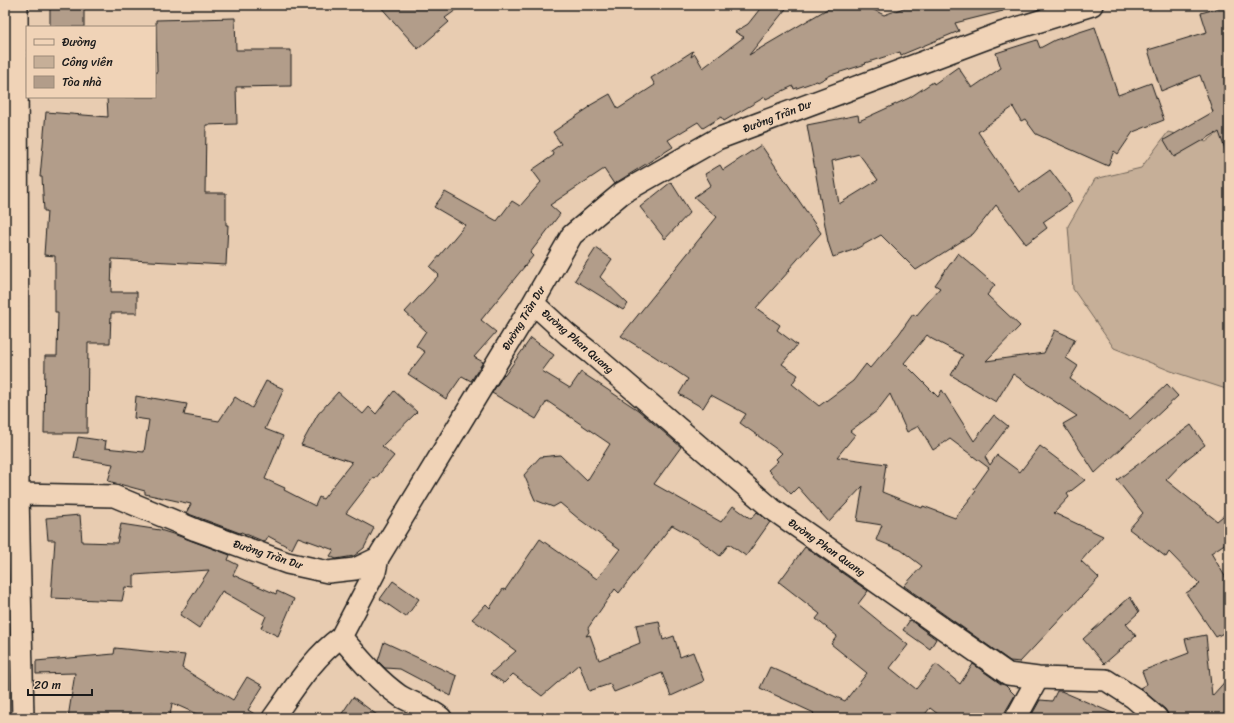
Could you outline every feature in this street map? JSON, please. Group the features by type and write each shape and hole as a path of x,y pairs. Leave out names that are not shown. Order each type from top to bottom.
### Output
{"street":[{"path":"17,5 11,182 11,496 23,718"},
{"name":"Đường Trần Dư","path":"11,496 114,496 196,530 287,563 328,572 355,570 378,558 533,303 572,235 622,192 717,139 1001,33 1092,5"},
{"name":"Đường Phan Quang","path":"533,303 568,335 597,358 772,509 1008,674 1038,678 1106,680 1134,698 1158,718"},
{"path":"273,718 315,659 332,643 341,637 375,572 378,558"},
{"path":"341,637 365,665 383,682 401,696 442,718"},
{"path":"1016,718 1038,678"}],"green space":[{"path":"1229,124 1229,390 1171,371 1114,348 1073,289 1068,226 1095,179 1141,168 1168,132 1206,142"}],"building":[{"path":"50,5 84,5 84,26 50,26"},
{"path":"379,5 463,5 445,18 449,22 418,49"},
{"path":"763,5 789,5 749,55 834,5 864,5 884,15 912,5 1002,5 1003,11 955,23 959,31 901,55 900,52 831,75 818,82 817,81 794,89 793,86 766,99 765,97 724,121 721,117 703,128 698,122 668,140 673,147 614,184 604,169 550,205 560,214 530,253 533,256 481,320 496,332 474,357 483,362 471,381 462,376 446,399 408,374 425,352 416,346 426,331 405,312 439,275 430,267 465,225 434,207 445,192 497,221 512,201 520,206 541,182 532,170 554,155 551,151 561,144 553,132 590,107 589,106 610,94 618,109 655,85 651,78 693,51 691,57 695,54 703,68 744,37 735,32 748,24"},
{"path":"1229,5 1229,151 1226,152 1219,132 1174,157 1164,140 1213,112 1200,75 1161,91 1148,50 1207,32 1201,13"},
{"path":"235,18 236,50 291,50 291,86 236,87 237,124 206,125 205,193 226,193 226,225 228,225 226,265 112,259 111,292 137,292 137,313 111,313 110,343 88,343 87,433 44,433 45,356 57,356 58,312 55,312 55,256 44,255 47,211 44,211 42,177 40,177 46,112 108,117 107,98 156,98 156,20"},
{"path":"1095,27 1118,95 1151,83 1164,120 1133,132 1118,154 1114,151 1108,166 1036,134 1025,119 1021,121 1013,107 978,132 1019,192 1050,170 1068,194 1072,202 1043,222 1047,228 1026,244 996,205 973,234 916,270 881,235 856,249 833,257 828,242 807,125 858,115 859,121 909,98 933,82 934,84 958,67 972,88 1001,68 996,53 1037,40 1040,48 1055,40","holes":["859,154 878,180 839,204 832,161"]},
{"path":"761,145 821,233 756,308 780,325 777,330 797,345 782,364 798,375 792,384 819,406 853,381 866,364 870,368 899,334 913,314 916,316 940,288 935,285 958,253 995,285 987,295 1020,326 986,361 1044,353 1055,330 1075,339 1066,358 1078,366 1070,379 1130,419 1167,384 1178,396 1095,473 1063,424 1077,416 1013,374 996,402 951,375 963,355 927,335 904,363 938,397 942,390 974,441 994,415 1008,426 985,457 990,465 997,455 1020,472 1040,446 1085,480 1067,494 1069,497 1054,513 1103,536 1081,561 1099,578 1020,662 1010,661 904,586 922,566 901,550 876,540 882,525 857,521 863,486 829,522 798,487 791,494 768,470 778,461 776,459 782,453 740,423 746,414 711,395 703,408 679,394 688,379 621,336 717,217 694,197 711,185 705,174 720,165 723,170","holes":["890,394 907,432 919,426 933,450 950,439 989,468 974,489 976,491 955,518 923,506 922,508 882,492 886,464 837,457 855,435 850,431 877,411"]},
{"path":"671,182 690,212 665,239 640,207"},
{"path":"596,248 612,259 600,277 628,304 623,310 575,280"},
{"path":"531,338 554,355 542,371 570,388 581,372 638,410 681,447 654,484 721,522 733,506 751,519 757,512 770,522 746,556 729,544 720,556 699,540 672,525 619,593 615,589 588,628 589,632 586,636 590,635 599,660 640,643 636,625 659,621 663,640 674,636 680,657 693,652 704,681 671,696 662,673 614,692 610,684 589,691 579,664 542,696 513,674 504,683 490,674 516,651 472,619 486,604 490,608 503,589 505,590 540,539 597,579 620,549 560,503 553,507 535,500 524,475 540,457 560,455 587,481 610,444 547,401 536,419 492,393 504,374 505,375"},
{"path":"266,381 284,389 265,429 283,436 265,479 285,488 284,490 315,506 319,497 323,499 352,462 301,445 318,414 338,392 363,414 369,407 376,414 394,391 417,412 382,446 394,456 375,479 373,478 346,513 374,528 364,548 354,556 336,559 330,556 334,550 298,537 292,549 268,536 265,542 186,513 191,504 145,494 145,491 108,481 113,464 74,458 78,437 106,441 105,448 144,452 149,420 134,418 136,396 187,404 184,415 219,421 235,397 252,408"},
{"path":"1191,425 1205,445 1184,461 1166,480 1217,521 1229,511 1229,541 1211,553 1229,583 1229,630 1216,637 1186,593 1200,584 1169,552 1166,557 1129,529 1143,513 1117,480"},
{"path":"80,515 82,542 117,543 121,524 160,530 230,555 228,560 238,565 233,575 276,594 277,591 294,599 278,636 261,628 266,616 222,591 199,628 180,615 209,570 134,575 134,588 125,587 122,601 51,598 55,540 48,540 46,518"},
{"path":"805,547 868,591 858,604 908,645 890,668 916,689 936,664 960,684 973,664 1001,684 1005,685 1015,695 1005,712 1004,718 943,718 930,708 922,718 810,718 814,713 760,688 770,667 845,701 867,673 831,644 837,636 816,619 820,614 779,582"},
{"path":"393,581 419,599 406,617 380,599"},
{"path":"1130,597 1139,612 1126,624 1136,636 1104,664 1083,639"},
{"path":"910,620 936,639 930,649 903,630"},
{"path":"1206,635 1212,696 1229,677 1229,718 1169,718 1165,709 1140,688 1147,684 1142,671 1189,653 1185,639"},
{"path":"384,642 457,676 451,696 400,669 385,668 378,661"},
{"path":"115,648 185,655 182,668 233,700 247,677 263,686 248,710 261,718 206,718 172,703 170,716 150,713 150,718 68,718 75,673 36,674 36,661 114,654"},
{"path":"1057,691 1061,691 1124,718 1030,718 1040,700 1052,701"},
{"path":"353,697 381,718 339,718"}]}
